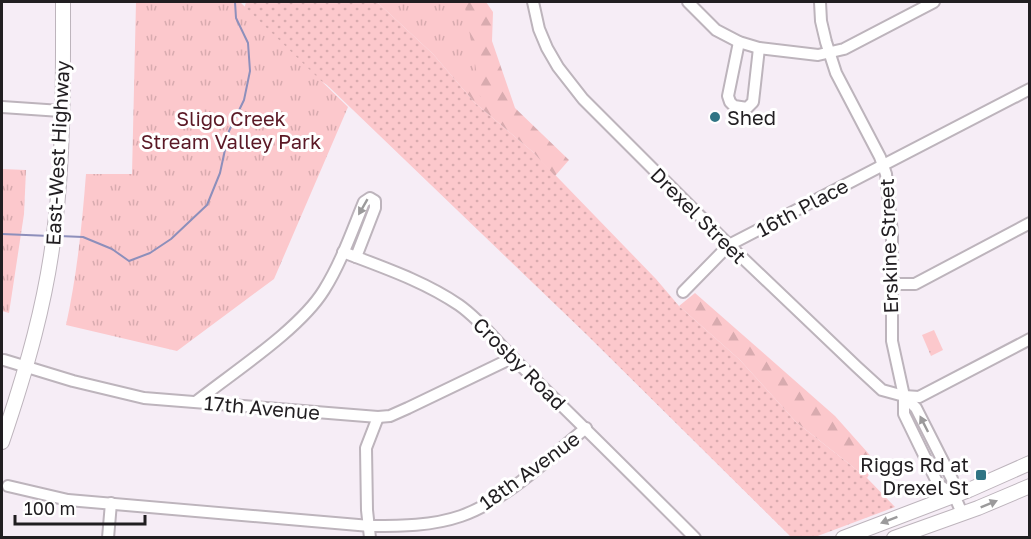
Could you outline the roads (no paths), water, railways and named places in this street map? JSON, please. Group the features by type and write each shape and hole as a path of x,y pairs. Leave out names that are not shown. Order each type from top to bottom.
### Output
{"main road":[{"name":"East-West Highway","path":"2,442 27,367 40,314 55,226 62,111 63,2"},
{"path":"843,537 969,490 1029,464"},
{"path":"894,537 1029,486"}],"street":[{"name":"Drexel Street","path":"533,2 539,29 547,48 558,67 583,99 729,245 882,390 903,396"},
{"path":"688,2 716,30 739,42 759,48 818,56 844,49 934,2"},
{"name":"Erskine Street","path":"820,2 821,21 836,73 884,164 891,211 892,341 903,396"},
{"path":"739,42 728,96 730,102 741,108 747,108 753,102 759,48"},
{"name":"16th Place","path":"683,292 729,245 1029,88"},
{"path":"2,107 62,111"},
{"path":"197,401 288,329 314,304 324,290 343,252 364,202 366,199 373,198 375,208 356,257"},
{"path":"893,284 915,284 1029,223"},
{"name":"Crosby Road","path":"343,252 433,290 459,305 484,325 512,358 695,537"},
{"path":"962,513 954,495 938,484 904,414 903,396 919,397 1029,339"},
{"name":"17th Avenue","path":"4,360 144,398 378,417 390,416 512,358"},
{"path":"370,532 367,510 366,448 378,417"},
{"name":"18th Avenue","path":"8,486 59,499 370,532 451,519 472,511 501,495 586,428"},
{"path":"108,537 111,503"}],"waterway":[{"path":"59,236 83,237 112,249 129,261 150,253 171,239 207,205 220,173 229,131 244,100 250,71 248,43 236,18 235,2"},
{"path":"2,234 50,236"}],"place":[{"name":"Shed","path":"715,117"},
{"name":"Riggs Rd at Drexel St","path":"981,475"}],"park label":[{"name":"Sligo Creek Stream Valley Park","path":"231,130"}]}
